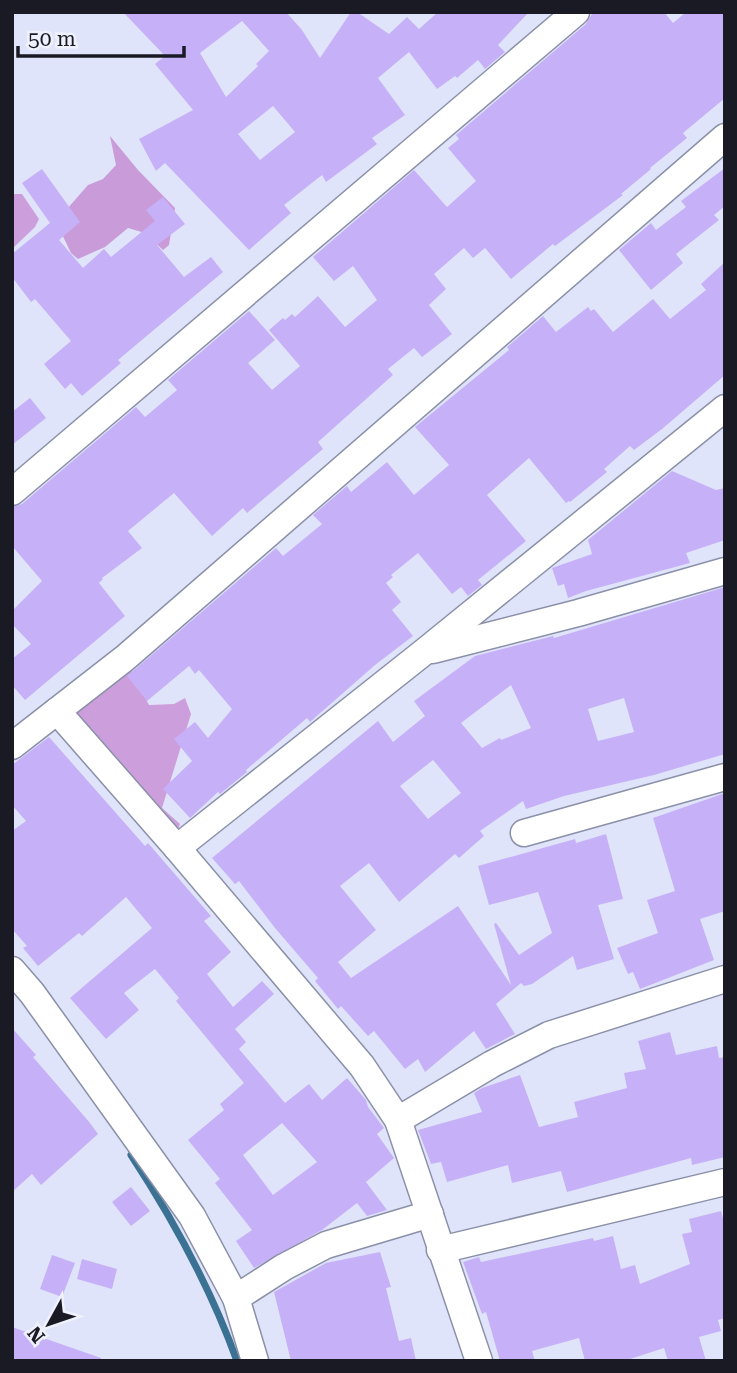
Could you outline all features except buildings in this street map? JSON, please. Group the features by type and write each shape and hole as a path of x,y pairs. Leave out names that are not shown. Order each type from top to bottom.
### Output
{"street":[{"path":"12,492 576,12"},
{"path":"12,747 125,658 725,137"},
{"path":"177,848 725,408"},
{"path":"424,652 591,610 725,571"},
{"path":"57,711 362,1066 398,1119 478,1361"},
{"path":"524,833 725,777"},
{"path":"12,970 32,993 192,1216 236,1298 255,1361"},
{"path":"398,1119 492,1064 549,1035 725,979"},
{"path":"440,1250 725,1182"},
{"path":"236,1298 326,1245 430,1214"}],"shaded area":[{"path":"110,136 175,208 169,245 163,250 145,233 128,228 105,247 78,259 71,253 59,228 60,217 88,185 103,179 116,165"},
{"path":"22,194 39,219 35,227 12,249 12,195"},
{"path":"125,658 149,705 174,704 185,698 191,714 162,808 180,824 169,851 130,815 79,750 61,706"}],"waterway":[{"path":"131,1155 190,1255 237,1361"}]}
